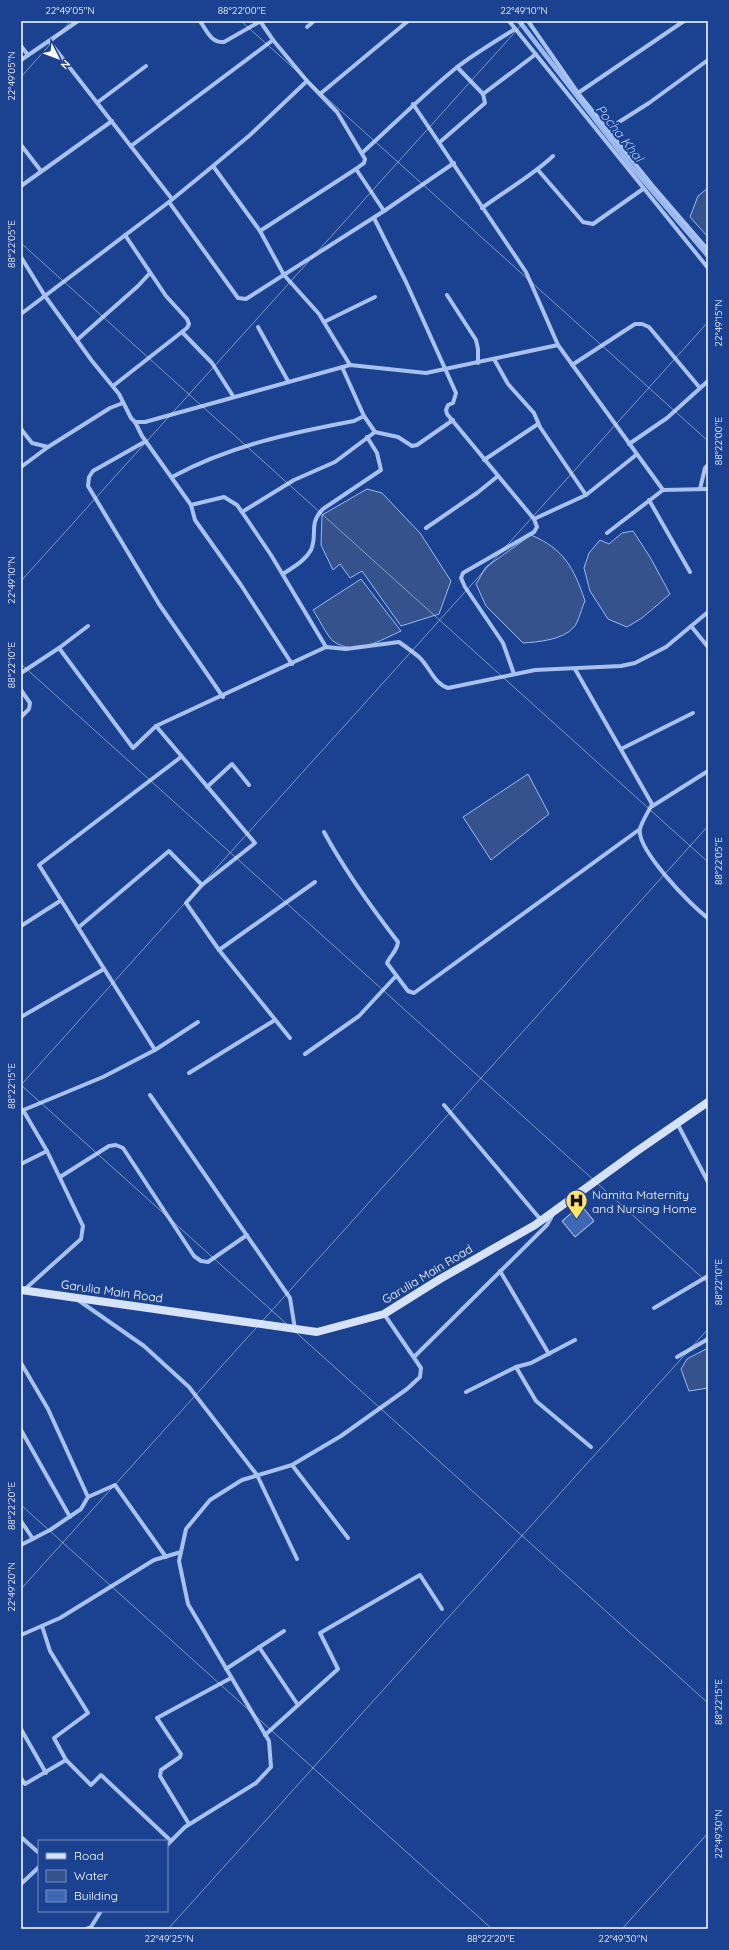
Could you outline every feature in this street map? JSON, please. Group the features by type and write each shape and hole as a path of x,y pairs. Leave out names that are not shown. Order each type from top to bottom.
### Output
{"street":[{"path":"21,60 76,21"},
{"path":"200,21 212,39 217,42 224,42 260,21 273,40 307,81 337,112 362,153 365,161 356,169 260,230"},
{"path":"307,27 314,21"},
{"path":"320,94 408,21"},
{"path":"509,21 708,268"},
{"path":"528,21 578,93 708,250"},
{"path":"578,93 684,21"},
{"path":"362,153 402,117 413,104 457,67 515,29"},
{"path":"132,146 273,40"},
{"path":"49,41 132,146 238,298 246,299 374,218 454,163"},
{"path":"21,46 28,55"},
{"path":"483,94 536,54"},
{"path":"608,129 649,103 708,60"},
{"path":"98,102 146,66"},
{"path":"440,142 484,106 486,99 457,67"},
{"path":"21,314 170,201 213,166 250,135 307,81"},
{"path":"413,104 526,272 558,345 662,490"},
{"path":"21,186 112,121"},
{"path":"21,145 41,171"},
{"path":"482,208 509,187 538,170 553,156"},
{"path":"213,166 260,230 284,275 319,314 350,365"},
{"path":"356,169 384,211"},
{"path":"538,170 583,222 588,225 593,224 643,189"},
{"path":"374,218 456,393 454,403 448,405 446,410 484,460 534,519 537,527 534,532 463,572 461,578 465,587 503,643 514,674"},
{"path":"113,386 182,332 189,324 187,319 166,296 125,235"},
{"path":"21,257 77,340 113,386 146,441 191,505 195,520 292,664"},
{"path":"77,340 133,291 150,273"},
{"path":"447,295 476,340 478,362"},
{"path":"324,322 375,296"},
{"path":"572,365 635,324 642,324 649,326 700,388"},
{"path":"258,327 288,382"},
{"path":"182,332 212,363 233,396"},
{"path":"135,422 145,422 233,396 350,365 426,373 558,345"},
{"path":"494,359 508,384 534,413 538,424 586,495"},
{"path":"342,367 364,416 375,432 398,437 412,446 417,445 453,420"},
{"path":"629,444 668,418 708,381"},
{"path":"21,467 48,447 110,408 123,403"},
{"path":"172,477 201,461 234,450 287,434 354,421 364,416"},
{"path":"484,460 538,424"},
{"path":"21,429 32,443 48,447"},
{"path":"242,512 294,480 334,462 375,432"},
{"path":"283,574 303,560 312,548 316,517 323,509 382,470 377,454 367,437"},
{"path":"146,441 93,471 88,477 88,486 159,604 223,697"},
{"path":"534,519 586,495 636,455"},
{"path":"700,489 705,468 708,465"},
{"path":"426,528 477,493 498,476"},
{"path":"607,534 662,490 708,489"},
{"path":"191,505 224,497 237,505 283,574 326,648"},
{"path":"649,500 690,572"},
{"path":"59,648 133,748 156,726 223,697 326,648 346,649 399,642 419,657 428,667 437,682 448,688 535,670 621,666 635,663 666,647 708,612"},
{"path":"21,673 59,648 88,626"},
{"path":"691,626 708,647"},
{"path":"324,832 342,864 375,913 398,942 395,952 389,957 387,963 408,991 414,993 420,990 467,953 640,829 651,808 652,804 575,669"},
{"path":"21,690 30,703 30,709 21,717"},
{"path":"621,749 693,713"},
{"path":"156,726 254,843 202,885 186,902 219,950 290,1038"},
{"path":"155,1050 79,927 60,901 39,865 181,757"},
{"path":"207,787 232,764 249,785"},
{"path":"651,808 708,771"},
{"path":"640,829 642,843 678,892 708,918"},
{"path":"79,927 169,851 202,885"},
{"path":"219,950 315,882"},
{"path":"21,926 60,901"},
{"path":"21,1017 104,969"},
{"path":"305,1054 360,1016 396,976"},
{"path":"189,1073 275,1020"},
{"path":"22,1290 81,1239 83,1226 47,1151 22,1111 102,1077 155,1050 198,1022"},
{"path":"150,1095 290,1298 295,1329"},
{"name":"Garulia Main Road","path":"22,1290 316,1332 384,1314 542,1221 708,1102"},
{"path":"444,1105 542,1221"},
{"path":"677,1123 708,1182"},
{"path":"60,1177 109,1146 116,1145 123,1148 194,1256 201,1261 208,1262 247,1235"},
{"path":"21,1164 47,1151"},
{"path":"414,1357 547,1225 554,1212"},
{"path":"500,1270 548,1354"},
{"path":"654,1308 708,1276"},
{"path":"75,1298 144,1346 189,1387 257,1475 297,1559"},
{"path":"168,1844 189,1824 256,1783 271,1767 268,1741 265,1735 188,1604 179,1561 186,1529 210,1500 242,1480 292,1465 341,1436 420,1378 422,1368 384,1314"},
{"path":"677,1357 708,1338"},
{"path":"466,1392 516,1367 531,1363 575,1340"},
{"path":"21,1363 48,1409 88,1496"},
{"path":"516,1367 536,1401 591,1447"},
{"path":"21,1430 70,1517"},
{"path":"292,1465 348,1538"},
{"path":"21,1545 70,1517 81,1509 88,1496 115,1485 166,1557"},
{"path":"21,1520 33,1539"},
{"path":"21,1635 60,1618 154,1560 182,1552"},
{"path":"265,1735 338,1669 320,1634 420,1575 442,1609"},
{"path":"42,1626 50,1651 88,1713 54,1738 66,1760 91,1785 101,1775 171,1841"},
{"path":"226,1670 284,1631"},
{"path":"259,1647 298,1705"},
{"path":"189,1824 160,1776 161,1770 180,1757 181,1754 157,1718 232,1678"},
{"path":"21,1729 46,1773"},
{"path":"21,1778 25,1784 66,1760"},
{"path":"21,1837 38,1853"},
{"path":"21,1884 38,1868"},
{"path":"86,1929 91,1928 100,1912"}],"water":[{"path":"708,188 708,237 690,217 698,196"},
{"path":"367,489 382,493 420,533 451,581 439,614 401,626 362,571 350,578 340,564 333,570 321,545 322,515"},
{"path":"633,531 650,557 670,594 642,618 627,627 608,619 590,591 584,568 589,553 600,540 609,544 622,533"},
{"path":"531,535 560,553 572,569 585,601 574,627 564,635 550,640 523,643 486,606 476,584 486,567"},
{"path":"361,579 401,631 367,645 358,647 341,646 331,639 313,610"},
{"path":"528,774 549,814 491,860 463,817"},
{"path":"708,1348 708,1388 689,1391 681,1369 687,1359"}],"building":[{"path":"581,1205 594,1221 575,1237 562,1221"}],"waterway":[{"name":"Pocha Khal","path":"519,21 631,166 708,256"}],"place":[{"name":"Namita Maternity and Nursing Home","path":"577,1220"}]}
